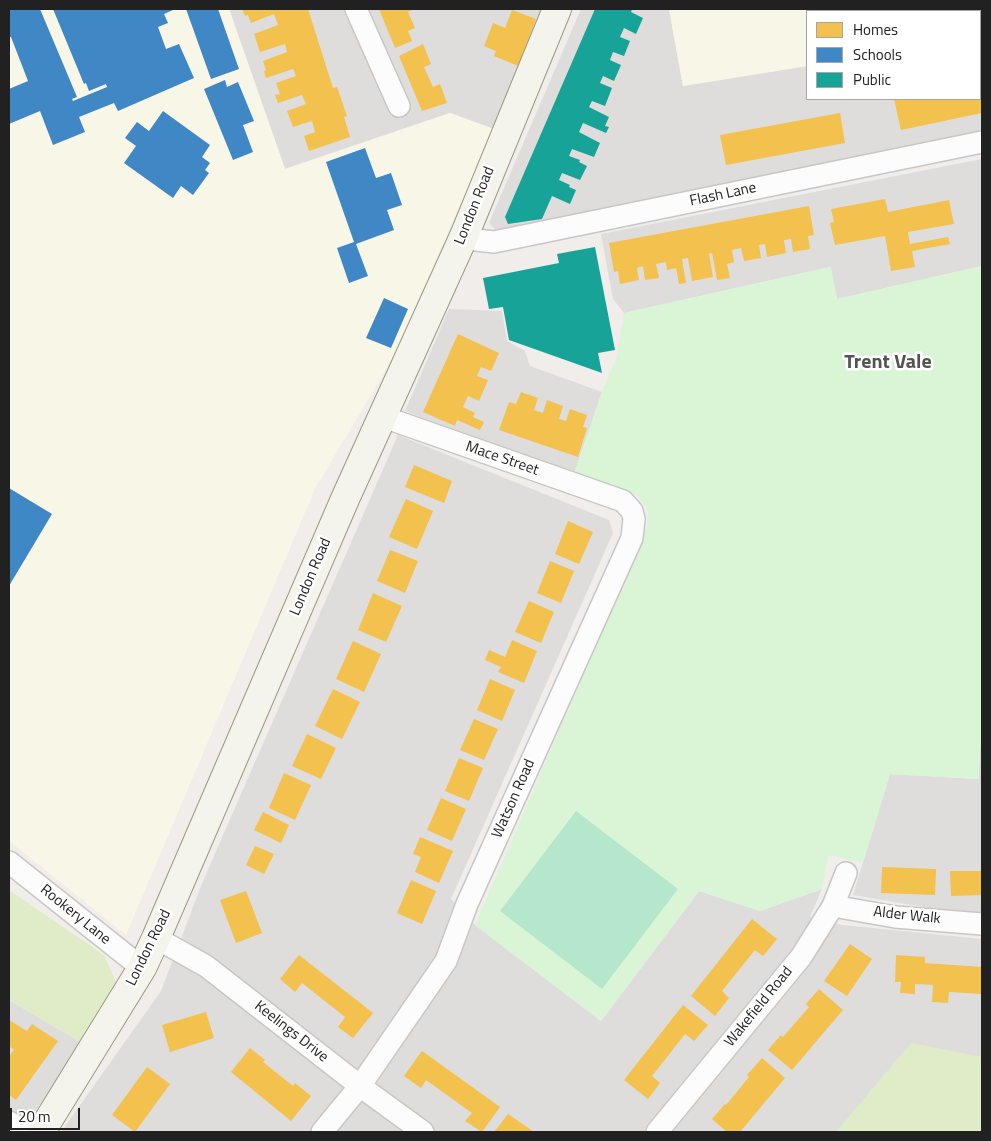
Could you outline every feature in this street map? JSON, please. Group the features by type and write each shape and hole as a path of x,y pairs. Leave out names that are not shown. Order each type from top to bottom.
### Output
{"main road":[{"name":"London Road","path":"41,1132 142,968 156,938 381,416 464,236 557,9"}],"street":[{"path":"356,9 399,106"},
{"name":"Flash Lane","path":"464,236 476,240 494,242 982,142"},
{"name":"Mace Street","path":"381,416 623,501"},
{"name":"Watson Road","path":"322,1132 360,1086 446,961 471,895 632,538 634,519 632,511 623,501"},
{"name":"Rookery Lane","path":"9,862 142,968"},
{"name":"Wakefield Road","path":"657,1132 801,957 833,906 846,873"},
{"name":"Alder Walk","path":"833,906 895,917 982,924"},
{"name":"Keelings Drive","path":"156,938 206,966 360,1086 423,1132"},
{"path":"9,1122 28,1132"}],"shaded area":[{"path":"9,9 229,9 285,169 450,113 494,129 391,361 315,489 126,935 9,841"},
{"path":"229,9 545,9 494,129 450,113 285,169"},
{"path":"581,9 669,9 683,86 806,66 806,100 981,100 982,37 982,137 496,230 489,223"},
{"path":"669,9 982,9 982,37 981,10 806,10 806,66 683,86"},
{"path":"982,159 982,266 837,299 830,267 624,313 613,299 601,234"},
{"path":"449,309 502,311 507,341 525,351 530,366 602,392 574,474 405,411"},
{"path":"398,435 609,520 613,533 451,899 475,925 601,1021 699,891 760,911 822,889 810,917 843,925 982,939 982,1132 61,1132 161,991 203,881"},
{"path":"982,726 982,913 952,912 853,895 890,774 978,779"},
{"path":"9,1000 84,1044 20,1132 9,1132"}],"green space":[{"path":"982,266 982,726 978,779 890,774 863,862 828,855 822,889 760,911 699,891 601,1021 475,925 647,528 648,513 643,503 634,493 574,474 602,392 617,356 624,313 831,267 837,299"},
{"path":"576,811 678,889 602,989 500,911"},
{"path":"9,890 104,955 116,982 84,1044 9,1000"},
{"path":"911,1043 982,1057 982,1132 836,1132"}],"building: Homes":[{"path":"242,9 308,9 333,88 337,87 347,116 344,117 350,137 309,151 304,136 315,132 312,121 293,127 287,111 306,104 302,95 278,103 275,95 280,94 276,83 296,76 293,69 266,78 264,71 266,70 263,61 287,52 285,44 260,52 254,34 278,25 274,14 251,23 248,15 245,16"},
{"path":"379,9 414,9 408,12 415,28 408,31 412,41 395,48"},
{"path":"512,10 536,19 518,66 494,56 496,51 484,46 493,23 505,28"},
{"path":"423,44 431,64 424,67 433,87 440,84 447,103 422,111 399,56"},
{"path":"981,92 982,113 901,130 894,100 981,100"},
{"path":"840,113 845,143 726,165 720,135"},
{"path":"885,199 888,212 949,200 954,224 908,232 910,244 948,237 950,244 912,251 915,267 891,271 885,236 835,245 830,223 834,222 831,209"},
{"path":"809,206 814,235 808,236 810,249 793,252 791,239 784,240 786,253 767,257 765,244 759,245 761,258 744,261 741,248 732,250 734,262 727,264 730,278 717,280 712,253 709,254 713,277 692,281 688,258 682,259 686,283 679,284 676,268 667,270 666,262 656,264 659,278 645,280 643,266 637,268 639,280 620,284 618,271 614,272 609,243"},
{"path":"458,334 499,353 491,371 481,367 477,376 488,380 479,401 468,396 463,407 475,413 473,417 484,422 480,430 457,420 455,426 423,412"},
{"path":"521,392 538,398 534,410 543,413 547,400 563,406 559,419 566,421 570,409 587,415 583,427 587,428 578,457 499,430 509,402 516,404"},
{"path":"414,465 452,481 444,503 405,487"},
{"path":"406,499 433,511 417,549 389,537"},
{"path":"568,521 593,532 579,564 555,554"},
{"path":"390,550 418,561 405,593 377,581"},
{"path":"550,561 574,571 561,603 537,593"},
{"path":"373,593 402,606 386,642 358,630"},
{"path":"529,601 554,612 541,643 515,632"},
{"path":"512,640 537,651 524,683 498,672 501,667 485,660 489,650 505,657"},
{"path":"353,641 381,654 364,692 336,679"},
{"path":"490,679 515,690 502,721 477,710"},
{"path":"333,689 360,702 342,739 315,726"},
{"path":"474,719 498,729 484,760 460,750"},
{"path":"307,734 336,748 321,779 292,766"},
{"path":"459,758 483,768 469,801 445,791"},
{"path":"284,773 311,785 295,820 269,808"},
{"path":"441,798 466,809 452,841 427,830"},
{"path":"263,812 289,825 281,843 254,830"},
{"path":"420,837 453,851 439,883 415,872 421,857 413,854"},
{"path":"255,846 274,854 264,874 246,865"},
{"path":"882,867 936,869 935,895 881,893"},
{"path":"950,871 982,871 982,895 951,896"},
{"path":"411,880 436,891 422,924 397,913"},
{"path":"246,891 262,933 236,943 220,900"},
{"path":"752,919 777,939 763,956 755,950 722,991 729,998 715,1016 691,996"},
{"path":"850,944 872,959 847,996 824,981"},
{"path":"299,955 373,1013 353,1038 338,1027 345,1017 302,983 295,992 280,979"},
{"path":"896,955 925,957 925,963 982,967 982,994 949,992 948,1003 932,1002 933,985 915,984 915,994 900,993 901,982 895,982"},
{"path":"819,989 843,1010 792,1070 768,1050 781,1035 783,1037 809,1007 806,1004"},
{"path":"683,1005 708,1025 694,1041 685,1034 652,1076 660,1083 648,1099 624,1080"},
{"path":"206,1012 214,1038 170,1052 162,1025"},
{"path":"9,1020 27,1031 32,1024 58,1041 16,1100 9,1095 9,1056 14,1050 9,1046"},
{"path":"250,1048 265,1060 263,1062 293,1086 295,1083 311,1096 291,1121 231,1072"},
{"path":"422,1051 500,1107 482,1132 465,1121 472,1113 426,1080 421,1088 404,1076"},
{"path":"762,1058 785,1078 740,1132 727,1132 712,1119 749,1077 747,1075"},
{"path":"147,1067 170,1084 135,1132 112,1115"},
{"path":"508,1114 534,1132 494,1132"}],"building: Schools":[{"path":"9,9 40,9 77,97 72,99 73,101 107,87 106,84 89,91 86,83 84,84 53,9 172,9 164,14 168,23 158,27 166,49 179,44 194,78 118,111 114,103 79,117 85,132 53,145 40,111 9,124 9,89 28,81 11,37 9,37"},
{"path":"186,9 218,9 239,69 211,79"},
{"path":"225,80 227,87 238,82 254,121 243,125 253,152 233,160 204,89"},
{"path":"163,111 210,145 202,157 210,163 205,170 209,173 193,195 181,186 173,198 124,163 136,146 125,138 137,122 149,131"},
{"path":"365,148 376,178 391,173 402,205 387,210 394,230 356,244 368,276 349,283 337,248 354,242 326,162"},
{"path":"384,298 408,309 391,348 366,338"},
{"path":"9,488 52,514 9,586"}],"building: Public":[{"path":"595,9 632,9 631,12 643,18 636,34 624,28 620,37 630,41 624,56 613,52 610,60 621,65 614,81 603,76 600,83 612,88 605,106 592,101 589,107 609,117 605,126 609,127 606,133 583,123 579,132 600,143 594,157 572,149 569,156 580,160 579,162 587,166 580,180 562,173 559,180 576,190 570,204 552,196 542,219 508,224 505,217"},
{"path":"595,247 615,350 598,353 602,373 509,340 503,307 489,309 483,278 559,263 557,254"}],"district":[{"name":"Trent Vale","path":"888,363"}]}
